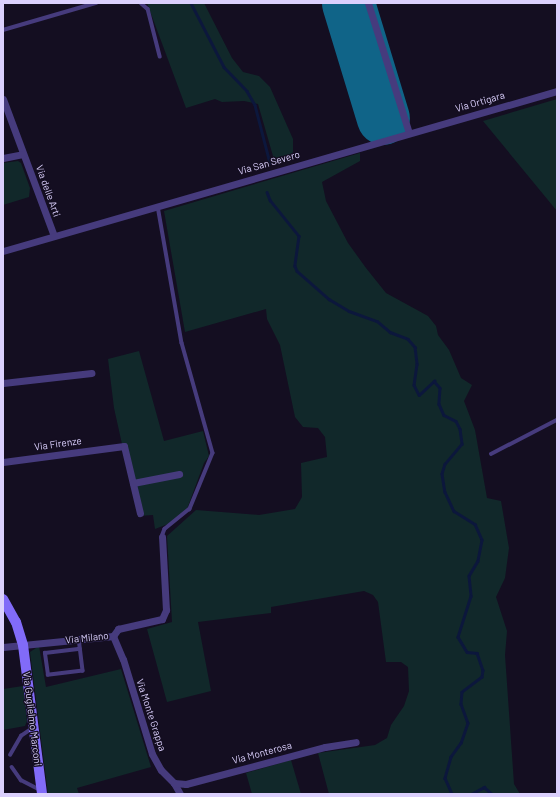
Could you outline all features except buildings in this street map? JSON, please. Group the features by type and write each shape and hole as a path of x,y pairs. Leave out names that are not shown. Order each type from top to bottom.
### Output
{"street":[{"path":"368,3 409,133"},
{"name":"Via Ortigara","path":"409,133 557,91"},
{"name":"Via delle Arti","path":"3,99 54,236"},
{"name":"Via San Severo","path":"3,251 409,133"},
{"path":"3,158 24,154"},
{"path":"3,383 91,373"},
{"name":"Via Firenze","path":"3,462 124,446 133,483"},
{"path":"140,513 133,483 179,474"},
{"name":"Via Milano","path":"3,647 79,638 113,636 118,629 162,619 166,610 162,537"},
{"path":"3,599 16,622 23,645"},
{"name":"Via Monte Grappa","path":"113,636 123,658 152,754 161,770 174,783 180,794"},
{"name":"Via Guglielmo Marconi","path":"23,645 42,792"},
{"name":"Via Monterosa","path":"174,783 186,784 325,747 356,742"}],"lane":[{"path":"3,30 96,3"},
{"path":"141,3 148,9 160,56"},
{"path":"158,206 182,343 214,453 190,509 165,530 162,537"},
{"path":"491,454 557,420"},
{"path":"79,638 83,671 48,675 45,653 80,649"},
{"path":"10,755 21,736 34,727"},
{"path":"12,767 22,780 42,792"}],"green space":[{"path":"147,3 204,3 232,58 243,72 259,76 270,87 293,139 293,158 275,163 258,104 244,101 222,102 215,99 186,108"},
{"path":"557,99 557,211 483,121"},
{"path":"360,153 360,161 322,182 326,201 348,243 366,268 386,293 428,316 436,326 438,335 449,350 461,378 472,385 464,401 475,430 487,498 501,501 509,548 505,578 496,597 507,631 505,655 514,784 520,794 329,794 318,753 375,745 387,738 391,725 404,706 409,691 408,667 401,662 386,662 378,602 373,595 364,591 271,607 271,613 198,622 211,691 167,702 147,629 172,622 167,536 196,510 259,515 295,509 302,497 301,463 327,457 325,437 318,428 303,427 295,417 280,345 267,319 266,309 185,332 164,211"},
{"path":"18,161 21,163 30,188 29,197 3,205 3,163"},
{"path":"139,351 164,441 203,431 209,456 204,463 187,509 168,524 155,529 153,515 138,516 114,408 108,359"},
{"path":"39,646 46,687 121,669 151,767 77,788 79,794 48,794 30,652"},
{"path":"23,686 27,721 25,726 3,730 3,689"},
{"path":"291,760 301,794 252,794 246,773"}],"waterway":[{"path":"191,3 224,67 247,91 255,105 270,163"},
{"path":"267,192 270,200 299,236 295,266 297,271 329,299 349,311 377,321 390,332 408,339 415,347 417,364 414,385 419,395 434,381 440,388 439,404 444,415 456,421 460,429 462,444 445,464 442,474 445,492 454,511 475,524 482,540 478,561 469,576 471,596 458,637 467,652 477,653 483,670 482,677 462,692 461,704 468,723 461,743 451,757 445,778 452,794"},
{"path":"471,794 484,787 492,794"}],"runway":[{"path":"348,3 383,118"}]}
